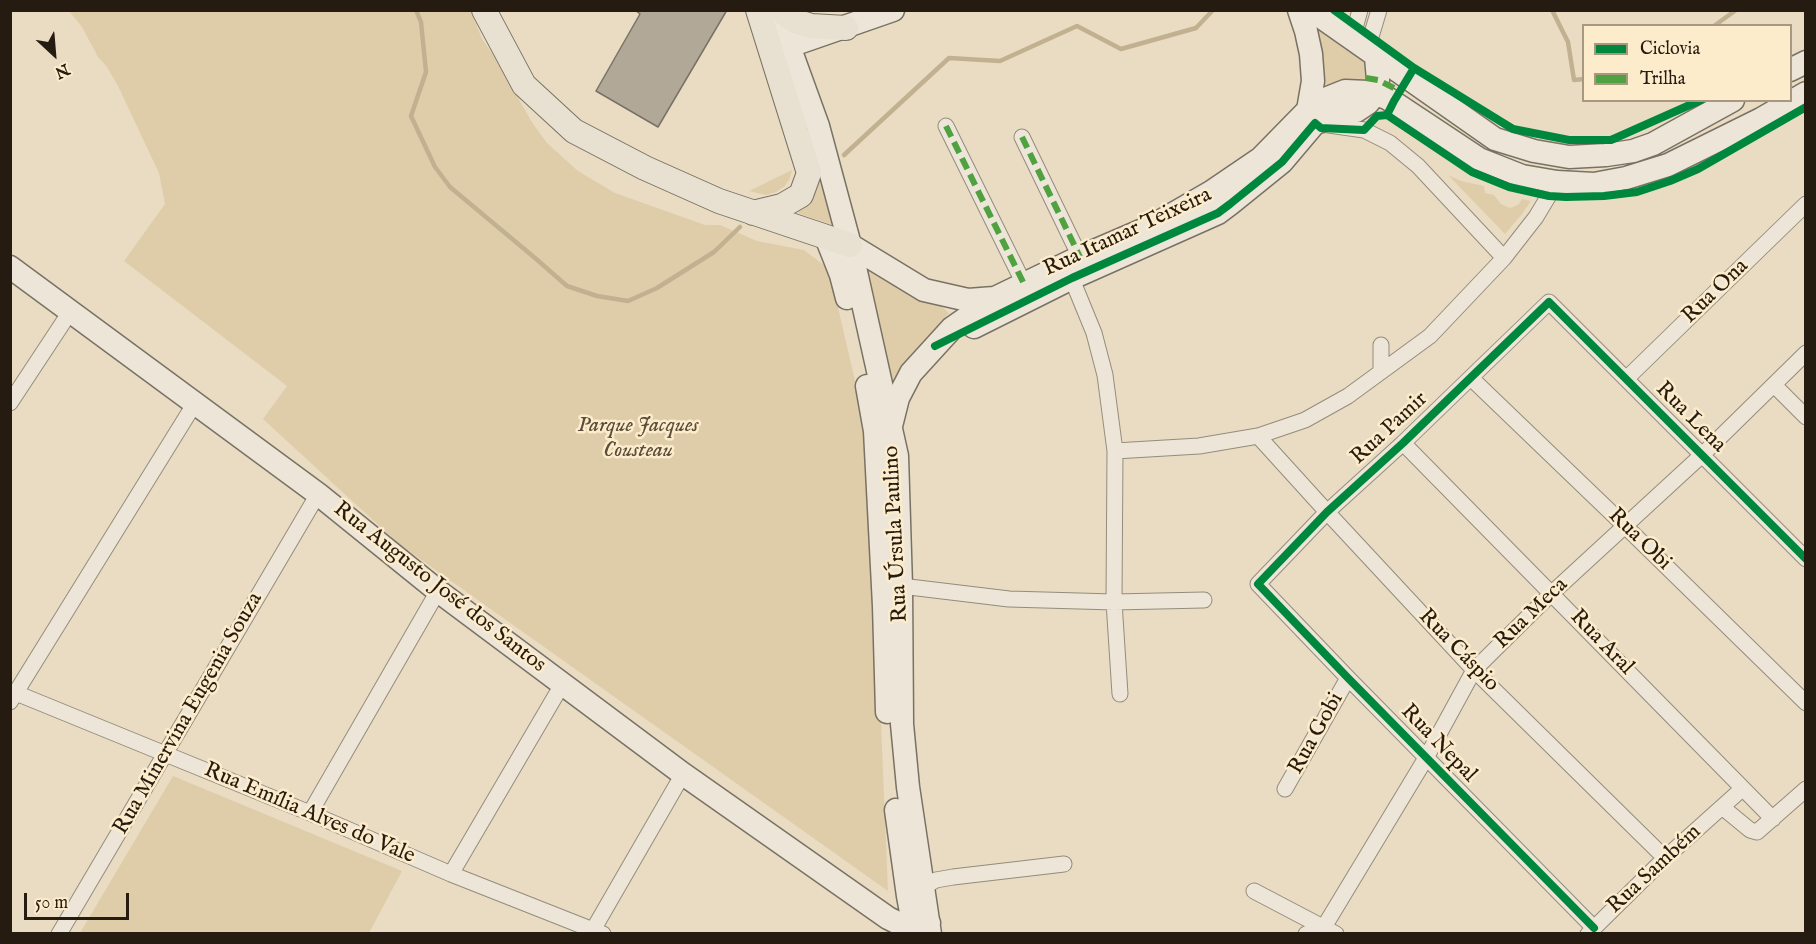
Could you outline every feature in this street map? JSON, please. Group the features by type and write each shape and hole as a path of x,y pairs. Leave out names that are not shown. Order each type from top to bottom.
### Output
{"main road":[{"path":"484,10 524,85 574,131 645,168 718,201 849,245"},
{"name":"Rua Úrsula Paulino","path":"753,213 782,206 801,195 809,173 780,49 758,10"},
{"name":"Rua Úrsula Paulino","path":"763,10 818,126 849,245 897,456 902,724 916,891 914,928"},
{"path":"780,10 795,21 812,26 846,28"},
{"path":"780,49 893,10"},
{"path":"1299,10 1311,54 1313,81 1307,118"},
{"path":"1311,10 1496,139 1534,151 1569,157 1606,156 1633,151 1653,144 1729,102"},
{"path":"1365,49 1378,80 1375,94 1394,101 1479,159 1522,176 1557,182 1594,184 1668,165 1790,102"},
{"path":"1792,69 1806,62"},
{"name":"Rua Itamar Teixeira","path":"935,346 1072,266 1152,226 1211,192 1261,158 1325,99 1345,92 1375,94"},
{"path":"1792,101 1806,93"},
{"name":"Rua Úrsula Paulino","path":"826,237 841,275 851,311 875,431 884,594 886,698 892,779 916,891"},
{"name":"Rua Itamar Teixeira","path":"849,245 924,290 968,300 995,298"},
{"name":"Rua Itamar Teixeira","path":"891,426 898,398 911,373 952,328 995,298 1072,266"},
{"name":"Rua Augusto José dos Santos","path":"10,267 318,494 438,591 683,774 871,906 914,928"},
{"path":"871,906 916,891"}],"street":[{"path":"1360,10 1365,49"},
{"path":"1365,49 1379,10"},
{"path":"1307,118 1364,130 1390,143 1418,166 1504,258"},
{"path":"946,126 1024,284"},
{"path":"1022,137 1072,266 1105,375 1115,451 1114,602 1120,694"},
{"path":"1115,451 1199,446 1258,436 1305,420 1348,396 1430,336 1504,258 1536,217 1557,182"},
{"name":"Rua Ona","path":"1626,379 1806,204"},
{"name":"Rua Lena","path":"1549,302 1806,559"},
{"name":"Rua Pamir","path":"1258,584 1327,512 1549,302"},
{"path":"10,403 70,312"},
{"path":"1381,345 1381,372"},
{"name":"Rua Meca","path":"1330,930 1474,670 1552,593 1702,455 1806,352"},
{"name":"Rua Obi","path":"1471,378 1806,704"},
{"path":"1774,385 1806,417"},
{"path":"13,698 195,403"},
{"name":"Rua Cáspio","path":"1258,436 1474,670 1665,858"},
{"name":"Rua Aral","path":"1403,442 1773,819"},
{"name":"Rua Minervina Eugenia Souza","path":"59,933 318,494"},
{"name":"Rua Nepal","path":"1258,584 1591,931"},
{"path":"901,586 1009,599 1114,602 1204,600"},
{"path":"310,813 438,591"},
{"name":"Rua Gobi","path":"1285,789 1348,678"},
{"path":"451,874 563,683"},
{"name":"Rua Emília Alves do Vale","path":"13,698 166,753 451,874 598,932"},
{"path":"598,932 683,774"},
{"name":"Rua Sambém","path":"1591,931 1665,858 1742,789"},
{"path":"1773,819 1806,789"},
{"name":"Rua Sambém","path":"1722,807 1743,825 1757,832 1773,819"},
{"path":"916,891 936,880 1064,864"},
{"path":"1254,891 1330,930"},
{"path":"1306,933 1330,930"}],"green space":[{"name":"Parque Jacques Cousteau","path":"69,11 471,11 482,39 533,124 547,143 578,171 615,193 705,225 720,225 757,241 804,250 829,269 866,428 881,579 881,724 888,891 399,544 263,419 287,386 124,261 165,204 159,173 118,86 98,57 82,27"},
{"path":"1313,24 1371,64 1367,85 1317,96"},
{"path":"792,170 785,186 776,192 766,195 749,191"},
{"path":"1448,175 1461,181 1484,186 1485,193 1494,195 1501,204 1510,208 1518,205 1522,199 1531,201 1505,234"},
{"path":"818,178 836,226 797,213 811,199"},
{"path":"860,263 941,306 949,313 917,349 888,389"},
{"path":"173,776 402,871 369,933 80,933"}],"building":[{"path":"635,10 727,10 658,127 596,91 640,14"}],"waterway":[{"path":"416,10 421,22 426,72 411,116 435,167 450,187 567,286 597,296 628,301 657,288 714,252 740,227"},
{"path":"844,155 949,58 1000,61 1077,26 1121,49 1196,28 1213,10"},
{"path":"1552,10 1568,42 1574,80 1582,79"},
{"path":"1717,24 1736,10"}],"marked path":[{"path":"1366,78 1378,80 1400,91"},
{"path":"946,126 1024,284"},
{"path":"1022,137 1080,257"}],"cycle path":[{"path":"1334,10 1414,68 1513,129 1569,140 1611,140 1696,102"},
{"path":"1414,68 1387,115 1472,172 1509,187 1549,196 1604,196 1637,192 1670,181 1698,169 1806,107"},
{"path":"935,346 1072,278 1218,213 1282,162 1315,123 1321,128 1364,130 1377,116 1387,115"},
{"path":"1594,928 1258,584 1327,512 1403,443 1549,302 1806,559"}]}
